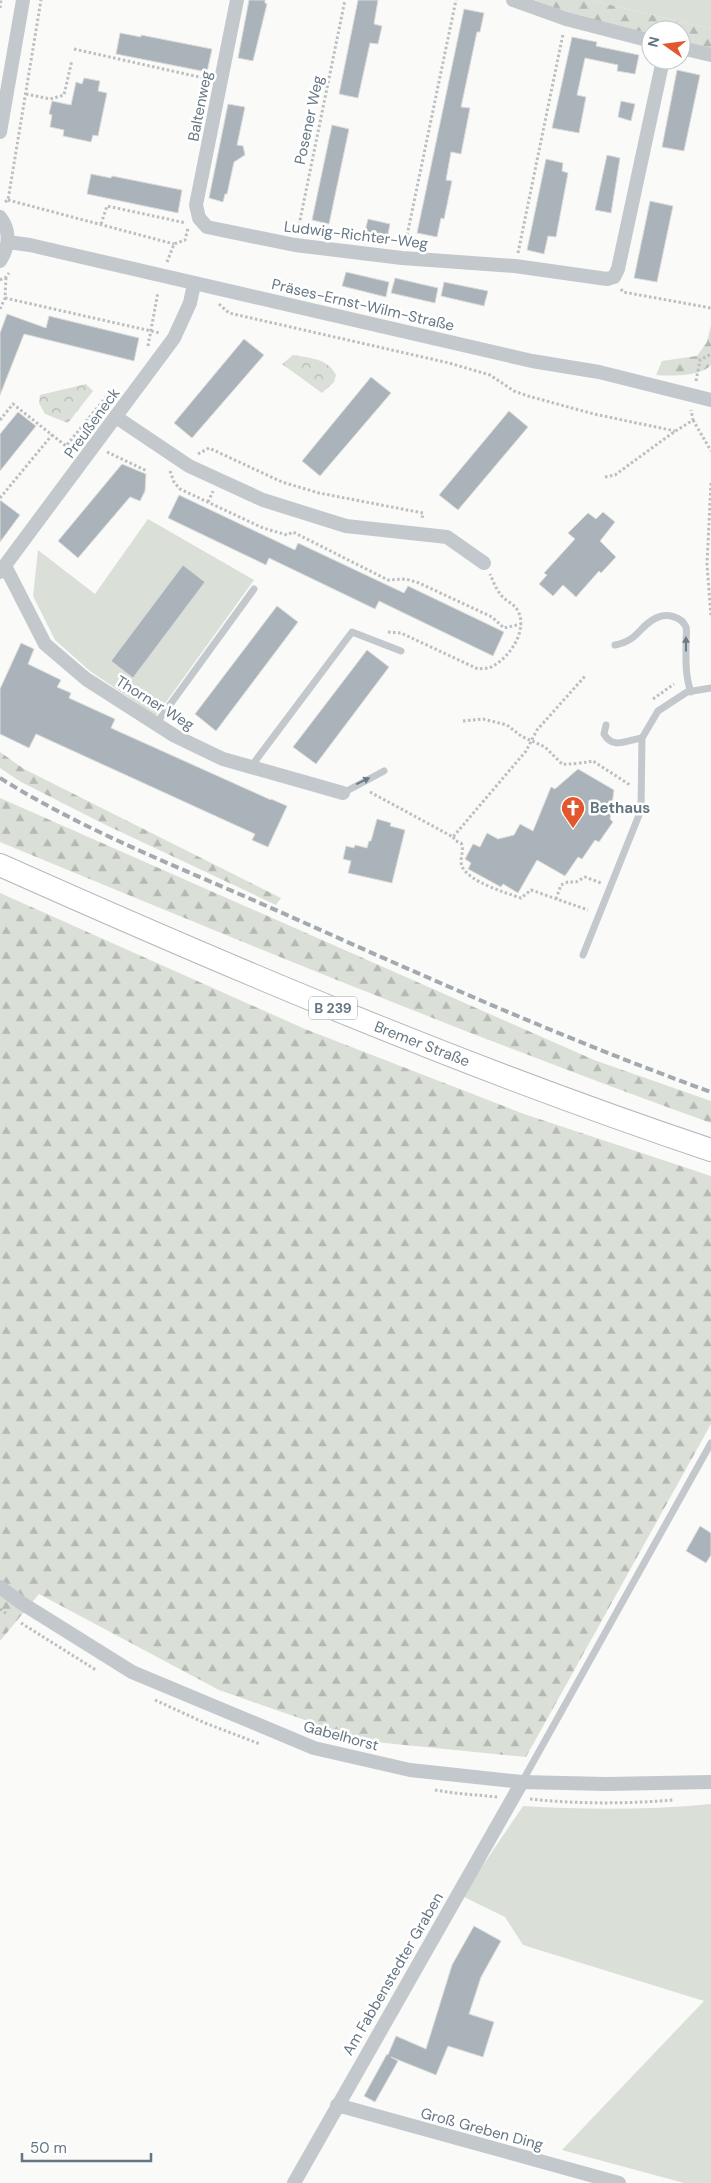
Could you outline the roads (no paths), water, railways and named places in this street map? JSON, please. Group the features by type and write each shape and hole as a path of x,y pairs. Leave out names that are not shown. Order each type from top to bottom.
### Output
{"main road":[{"name":"Bremer Straße","path":"0,865 278,987 538,1089 711,1150"}],"street":[{"path":"0,132 24,0"},
{"name":"Baltenweg","path":"198,218 196,205 237,0"},
{"path":"513,0 566,19 641,38"},
{"path":"691,50 711,55"},
{"name":"Ludwig-Richter-Weg","path":"198,218 208,227 295,245 402,258 515,266 607,279 614,278 618,269 661,70"},
{"path":"0,217 7,230 8,242 0,261"},
{"name":"Präses-Ernst-Wilm-Straße","path":"8,242 39,247 532,361 599,372 711,400"},
{"name":"Preußeneck","path":"2,569 174,338 190,302 194,284"},
{"path":"116,417 189,466 263,500 346,526 446,537 484,563"},
{"name":"Thorner Weg","path":"2,569 45,644 86,679 175,736 223,759 343,793"},
{"name":"Gabelhorst","path":"0,1587 132,1672 314,1748 410,1770 522,1782 606,1784 711,1782"},
{"name":"Am Fabbenstedter Graben","path":"294,2183 522,1782"},
{"name":"Groß Greben Ding","path":"337,2105 619,2183"}],"lane":[{"path":"156,724 254,589"},
{"path":"615,645 628,642 648,623 661,616 682,620 687,628 688,680 691,692"},
{"path":"250,768 352,632 401,651"},
{"path":"583,955 641,810 642,738 658,711 691,692 711,688"},
{"path":"606,725 604,734 613,743 620,744 642,738"},
{"path":"343,793 356,784 384,771"},
{"path":"522,1782 711,1443"}],"railway":[{"path":"0,778 67,816 172,865 493,1006 656,1072 711,1092"}],"place":[{"name":"Bethaus","path":"573,829"}]}
